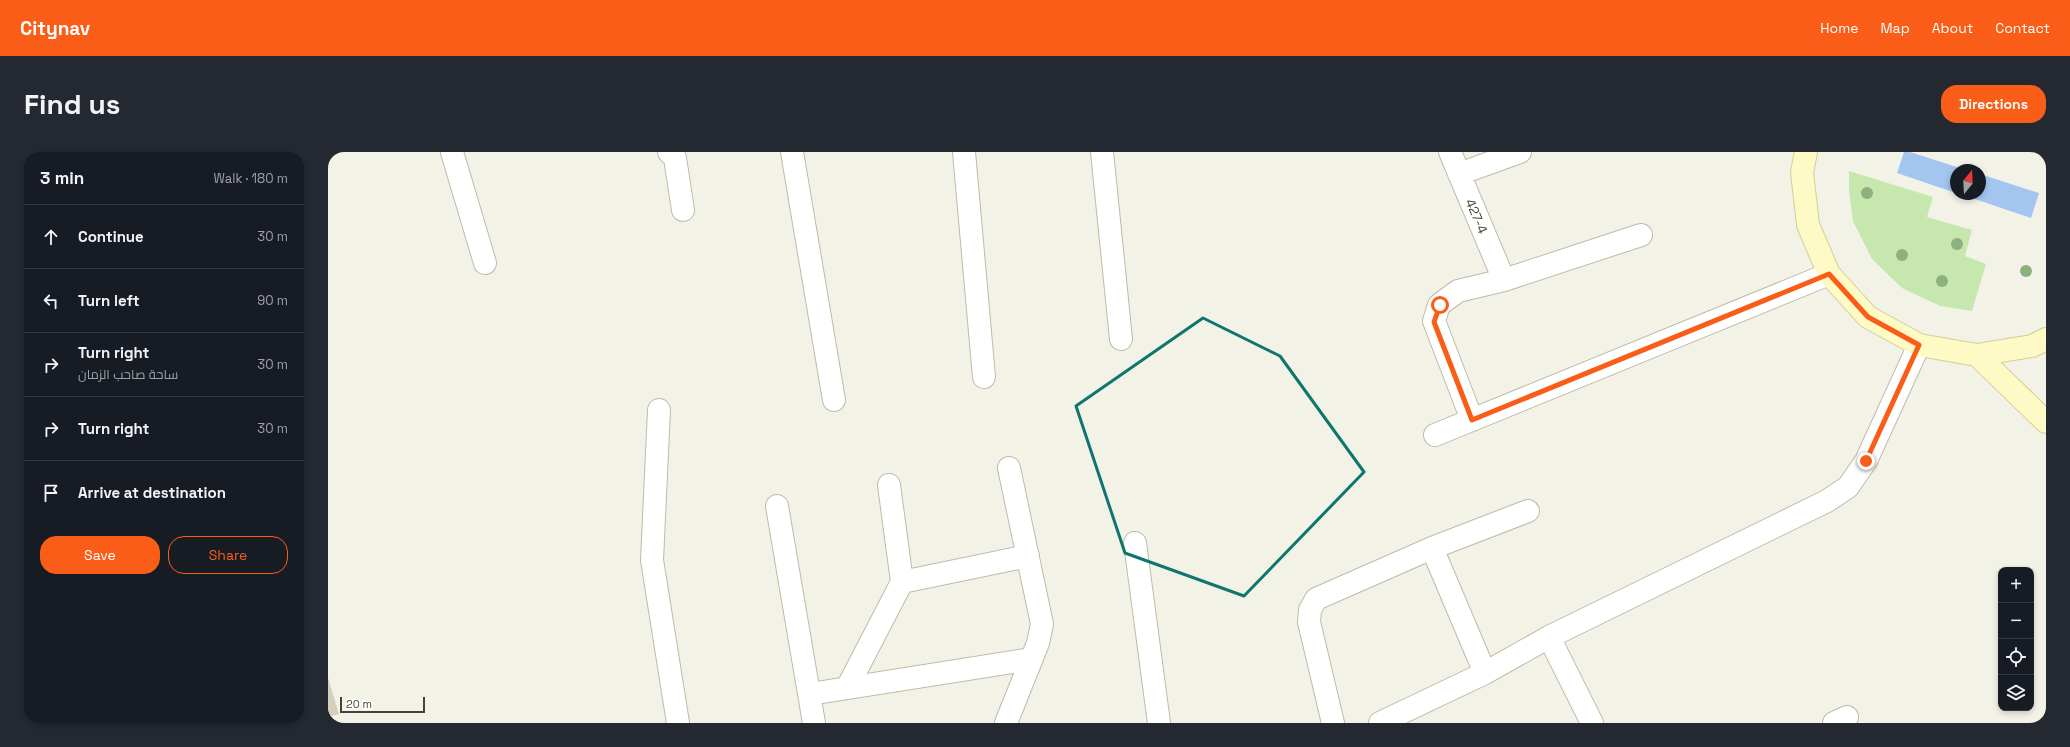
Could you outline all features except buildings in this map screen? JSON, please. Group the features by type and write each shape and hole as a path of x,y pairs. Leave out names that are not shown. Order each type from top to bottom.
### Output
{"street":[{"path":"452,152 485,263"},
{"path":"669,152 675,158 683,210"},
{"path":"792,152 834,400"},
{"path":"964,152 984,377"},
{"path":"1102,152 1121,339"},
{"name":"427-4","path":"1450,152 1504,280"},
{"path":"1460,174 1520,152"},
{"path":"1806,152 1802,172 1808,225 1829,274 1868,317 1919,345 1977,355 2032,346 2046,339"},
{"path":"1472,420 1434,322 1440,305 1458,291 1504,280 1641,235"},
{"path":"1435,435 1829,274"},
{"path":"1380,723 1485,673 1549,637 1828,501 1848,487 1866,461 1919,345"},
{"path":"1977,355 2046,422"},
{"path":"658,410 652,560 678,723"},
{"path":"1006,723 1030,659 1038,643 1042,624 1009,468"},
{"path":"847,688 902,582 889,485"},
{"path":"777,506 814,723"},
{"path":"1333,723 1309,622 1310,610 1316,599 1432,548 1528,511"},
{"path":"1135,543 1159,723"},
{"path":"1432,548 1485,673"},
{"path":"902,582 1028,556"},
{"path":"1549,637 1592,723"},
{"path":"810,694 1030,659"}],"highlighted area":[{"path":"1203,318 1280,356 1364,472 1244,596 1125,553 1076,406"}],"green space":[{"path":"1849,171 1933,197 1927,217 1972,230 1965,256 1986,264 1972,311 1940,306 1902,288 1872,259 1853,221 1849,191"}],"water":[{"path":"1904,152 1910,152 1950,165 1950,191 1897,173"},
{"path":"1986,176 2039,193 2031,218 1978,200 1986,200"}],"route":[{"path":"1440,305 1434,322 1472,420 1829,274 1868,317 1919,345 1866,461"}]}
